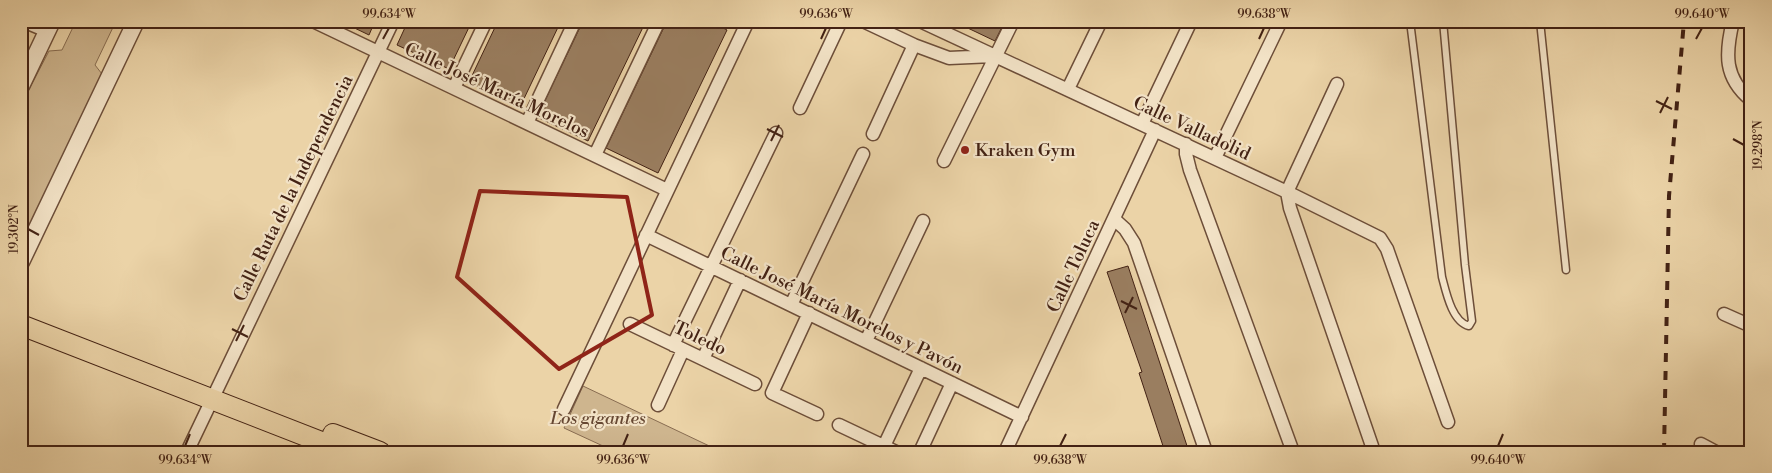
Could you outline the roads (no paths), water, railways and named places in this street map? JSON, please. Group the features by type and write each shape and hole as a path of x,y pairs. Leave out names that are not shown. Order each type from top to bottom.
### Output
{"main road":[{"path":"21,325 207,395 347,452"},
{"path":"207,395 239,400 380,452"}],"street":[{"path":"23,21 50,26 23,78"},
{"path":"22,260 136,21"},
{"name":"Calle José María Morelos","path":"313,21 667,190"},
{"name":"Calle Ruta de la Independencia","path":"187,452 207,395 393,21"},
{"path":"454,88 486,21"},
{"path":"527,123 575,21"},
{"path":"595,155 659,21"},
{"path":"564,409 748,21"},
{"path":"800,108 841,21"},
{"name":"Calle Valladolid","path":"863,21 914,45 949,58 996,56"},
{"path":"944,161 1013,21"},
{"path":"1068,89 1101,21"},
{"path":"1142,124 1191,21"},
{"path":"1215,158 1281,21"},
{"path":"1733,21 1728,54 1730,76 1735,86 1751,100"},
{"name":"Calle Valladolid","path":"924,22 1186,144 1380,238 1387,249 1448,422"},
{"path":"873,134 914,45"},
{"path":"1337,84 1287,192 1290,208 1372,446"},
{"name":"Calle Toluca","path":"1005,452 1155,130"},
{"path":"658,405 678,348 711,266 776,133"},
{"path":"1186,144 1186,154 1190,170 1292,452"},
{"path":"791,305 863,154"},
{"path":"1114,219 1125,229 1134,243 1206,452"},
{"path":"866,341 923,221"},
{"name":"Calle José María Morelos y Pavón","path":"646,235 1022,417"},
{"path":"703,359 740,280"},
{"path":"809,314 772,393 817,414"},
{"path":"1724,314 1751,326"},
{"name":"Toledo","path":"630,324 755,384"},
{"path":"884,446 921,368"},
{"path":"920,452 952,383"},
{"path":"839,424 896,452"},
{"path":"1700,444 1716,452"},
{"path":"1748,452 1751,446"}],"lane":[{"path":"1410,21 1442,277 1456,316 1462,324 1469,326 1472,321 1464,266 1443,21"},
{"path":"1540,21 1566,270"}],"railway":[{"path":"1664,452 1669,196 1684,21"}],"place":[{"name":"Kraken Gym","path":"965,150"}],"park label":[{"name":"Los gigantes","path":"598,418"}]}
